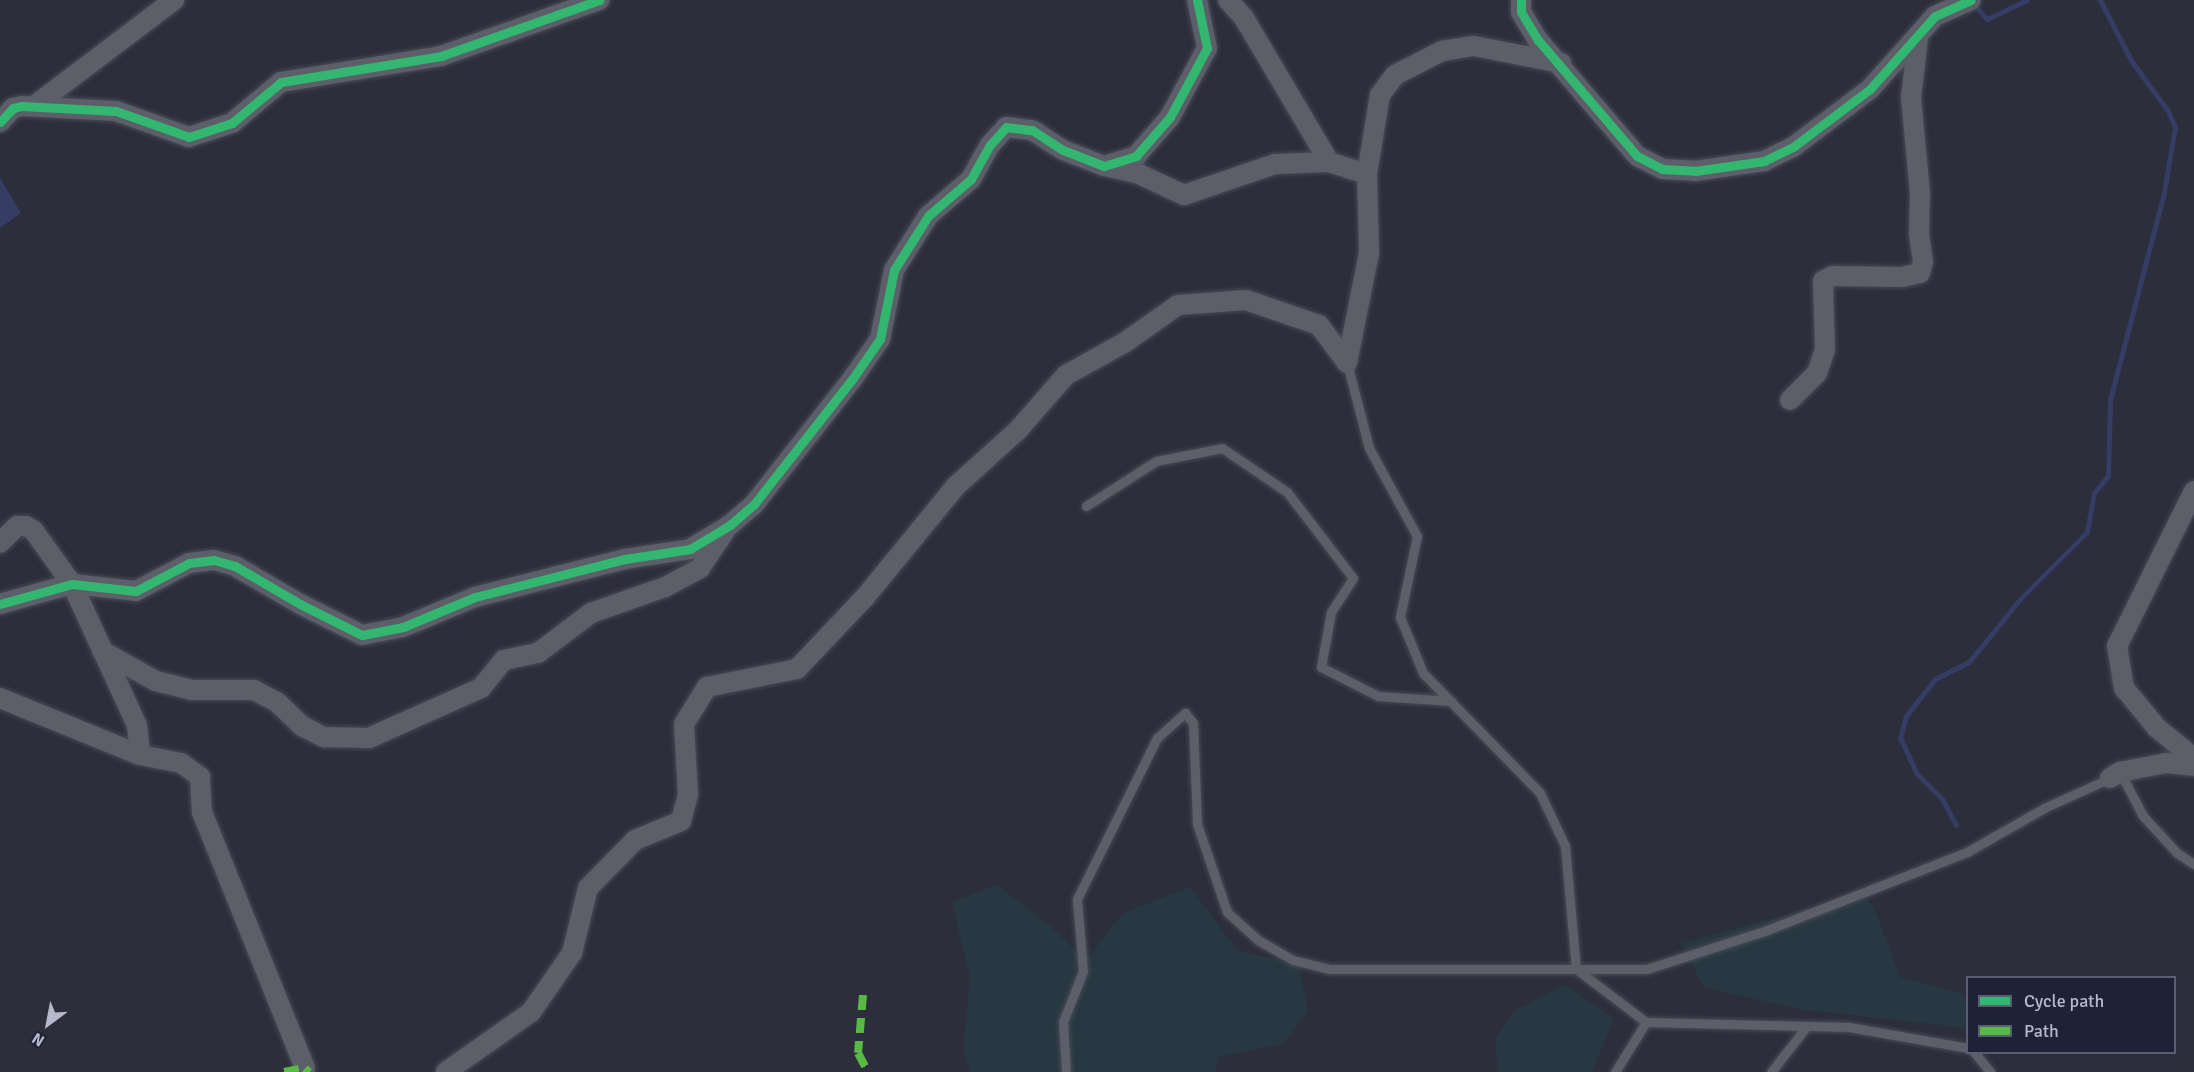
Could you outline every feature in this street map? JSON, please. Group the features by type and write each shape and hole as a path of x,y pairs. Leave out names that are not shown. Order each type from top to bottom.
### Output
{"street":[{"path":"34,106 174,0"},
{"path":"0,122 14,108 34,106 116,111 189,136 232,123 281,82 441,56 599,0"},
{"path":"1104,166 1136,156 1170,117 1207,48 1197,0"},
{"path":"1228,0 1244,18 1329,162"},
{"path":"1521,0 1521,12 1538,40 1561,63 1637,156 1662,169 1695,171 1764,161 1793,147 1870,90 1935,16 1965,3"},
{"path":"1790,400 1817,373 1825,350 1823,281 1833,276 1902,277 1920,273 1923,262 1919,233 1920,193 1911,99 1918,38"},
{"path":"1347,363 1369,253 1367,174 1380,95 1395,75 1442,51 1474,46 1561,63"},
{"path":"0,604 72,584 136,591 189,563 214,560 235,566 300,604 362,635 403,627 475,597 625,559 690,549 730,525 755,503 880,339 894,270 928,216 971,179 990,145 1006,128 1032,130 1063,150 1104,166 1139,174 1184,195 1275,165 1329,162 1367,174"},
{"path":"446,1072 531,1012 572,953 588,888 635,840 681,821 688,794 684,724 707,687 797,669 866,596 956,486 1018,430 1066,375 1124,343 1178,305 1246,300 1319,326 1347,363"},
{"path":"2194,491 2117,646 2124,688 2157,728 2194,758"},
{"path":"102,651 156,681 191,690 254,690 277,702 302,726 324,737 369,738 481,688 504,660 538,653 591,614 665,587 700,567 730,525"},
{"path":"0,543 17,526 26,526 34,531 72,584 137,725 140,754"},
{"path":"0,698 140,754 181,763 200,777 202,812 305,1068"},
{"path":"2115,775 2166,764 2194,766"}],"lane":[{"path":"1347,363 1369,448 1417,536 1400,617 1424,673 1540,793 1565,846 1576,969 1646,1022 1849,1027 1966,1048"},
{"path":"1086,507 1156,461 1222,448 1287,492 1353,578 1332,612 1321,667 1378,696 1451,701"},
{"path":"1066,1072 1063,1022 1083,972 1077,899 1157,738 1185,713 1193,723 1197,824 1227,912 1258,940 1293,960 1330,969 1647,969 1767,930 1967,852 2044,808 2115,775 2143,816 2177,853 2194,864"},
{"path":"1615,1072 1646,1022"},
{"path":"1771,1072 1807,1026"},
{"path":"1975,1054 1990,1072"}],"shaded area":[{"path":"997,885 1048,924 1086,961 1123,913 1190,887 1237,950 1299,965 1308,1011 1284,1044 1218,1057 1215,1072 970,1072 963,1048 970,977 952,902"},
{"path":"1864,893 1877,915 1900,977 1965,994 1966,1028 1798,1009 1703,987 1682,943"},
{"path":"1564,985 1614,1019 1592,1072 1498,1072 1495,1040 1513,1011"}],"water":[{"path":"0,178 21,213 0,228"}],"waterway":[{"path":"1972,2 1987,19 2027,0"},
{"path":"1956,825 1942,799 1917,774 1900,738 1906,716 1935,679 1969,662 2020,599 2087,532 2094,493 2108,476 2110,400 2164,192 2175,127 2168,111 2132,62 2100,0"}],"marked path":[{"path":"863,995 858,1053 868,1072"},
{"path":"284,1072 305,1068 309,1072"}],"cycle path":[{"path":"0,122 13,108 22,106 116,111 189,137 232,123 281,82 441,56 599,0"},
{"path":"0,604 72,584 136,591 189,563 214,560 235,566 300,604 362,635 403,627 475,597 625,559 690,549 730,525 755,503 853,378 880,339 894,270 928,216 971,179 990,145 1006,127 1032,130 1063,150 1104,166 1136,156 1170,117 1207,48 1197,0"},
{"path":"1521,0 1521,12 1538,40 1637,156 1662,169 1695,171 1764,161 1793,147 1870,89 1935,16 1971,0"}]}
